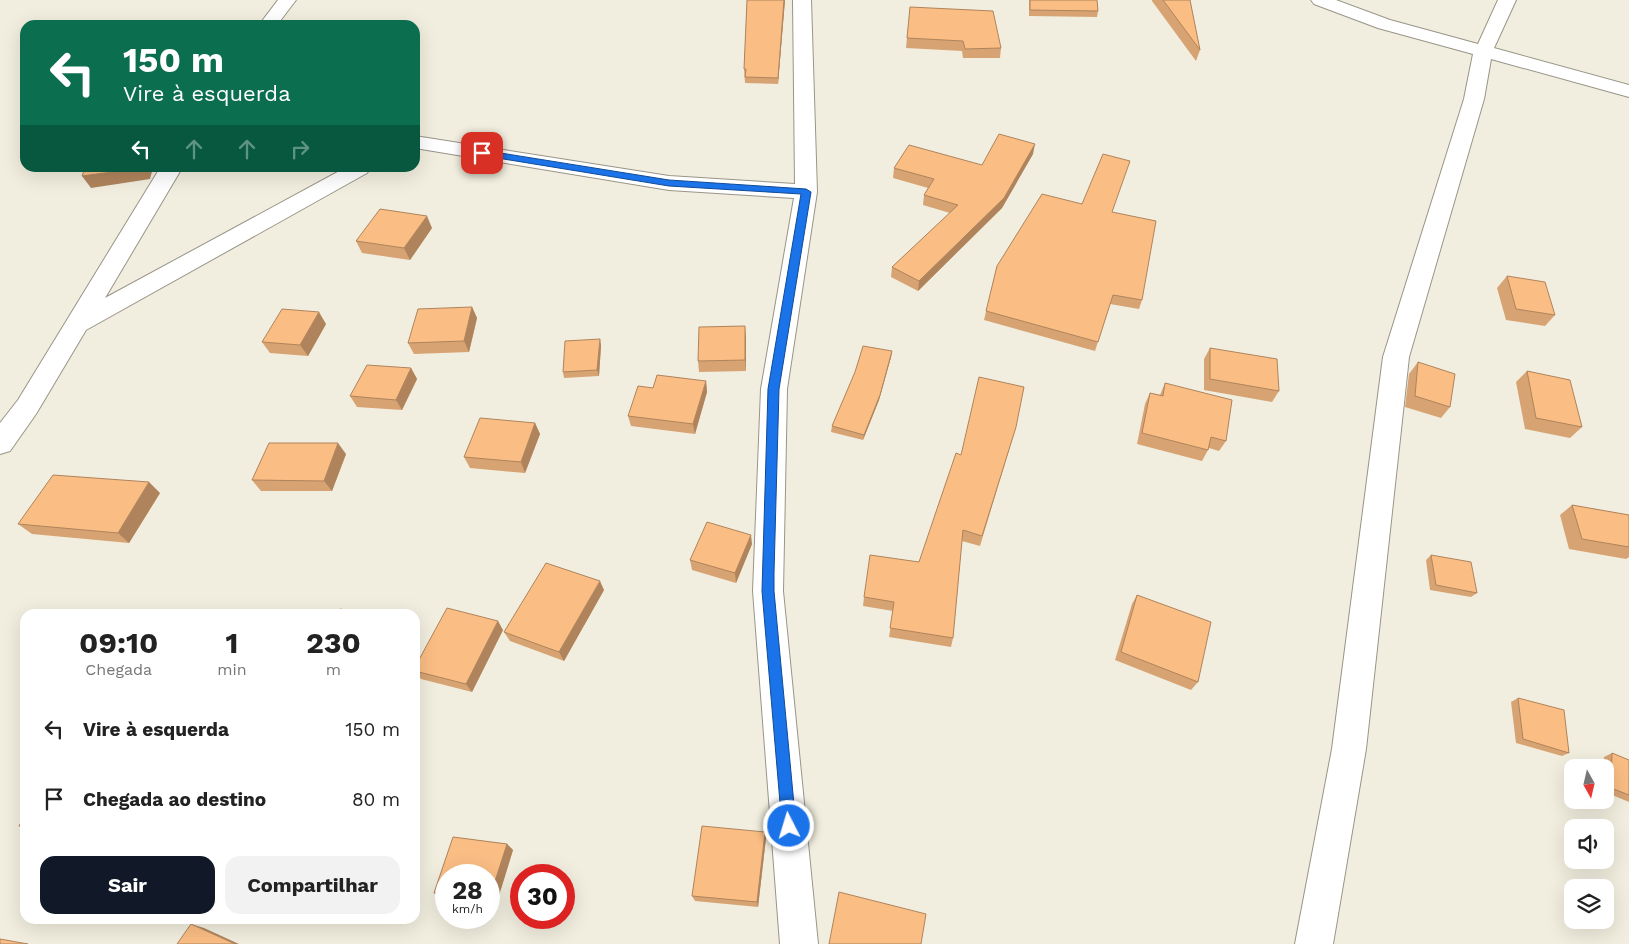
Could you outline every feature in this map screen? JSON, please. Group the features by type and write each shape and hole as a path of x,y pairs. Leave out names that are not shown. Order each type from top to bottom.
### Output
{"street":[{"path":"272,20 287,0"},
{"path":"799,944 768,591 774,389 806,192 802,0"},
{"path":"1320,0 1384,24 1629,91"},
{"path":"1314,944 1349,749 1396,357 1474,99 1483,52 1507,0"},
{"path":"420,143 669,183 806,192"},
{"path":"0,443 27,407 169,172"},
{"path":"79,323 353,172"},
{"path":"0,407 27,407"}],"building":[{"path":"747,0 784,0 778,78 745,77"},
{"path":"1030,0 1097,0 1098,11 1030,10"},
{"path":"1163,0 1190,0 1200,50"},
{"path":"910,7 993,11 1001,48 965,49 963,41 907,38"},
{"path":"999,134 1035,144 1004,198 919,281 892,267 958,205 924,195 934,179 894,168 909,145 982,165"},
{"path":"1103,154 1130,161 1112,212 1156,221 1142,300 1113,295 1098,342 986,311 997,266 1042,194 1082,204"},
{"path":"84,172 112,172 82,176"},
{"path":"380,209 427,216 404,248 356,241"},
{"path":"1507,276 1545,282 1555,315 1516,309"},
{"path":"472,307 464,341 408,343 418,309"},
{"path":"282,309 319,312 300,345 262,342"},
{"path":"745,326 745,360 698,361 699,327"},
{"path":"600,339 597,370 563,372 565,341"},
{"path":"863,346 892,351 880,395 864,435 832,426 855,372"},
{"path":"1210,348 1277,359 1279,391 1210,379"},
{"path":"1418,362 1455,374 1450,407 1415,396"},
{"path":"367,365 411,368 396,400 350,396"},
{"path":"1527,371 1570,380 1582,427 1536,418"},
{"path":"657,375 706,381 693,424 628,416 638,386 653,388"},
{"path":"979,377 1024,387 1016,427 982,536 963,530 953,638 890,628 894,602 864,597 870,555 919,562 956,453 961,455"},
{"path":"1165,383 1232,400 1226,441 1211,437 1208,450 1142,433 1150,393 1163,396"},
{"path":"480,418 535,423 521,462 464,457"},
{"path":"269,443 338,443 324,481 252,480"},
{"path":"53,475 149,482 118,533 18,524"},
{"path":"1572,505 1629,515 1629,547 1582,539"},
{"path":"707,522 751,535 735,573 690,560"},
{"path":"1431,555 1471,562 1477,593 1436,585"},
{"path":"546,563 600,581 559,652 504,632"},
{"path":"1137,595 1211,622 1198,682 1121,652"},
{"path":"447,608 498,621 466,684 420,672 420,658"},
{"path":"1518,698 1564,710 1569,753 1523,739"},
{"path":"1612,753 1629,760 1629,795 1614,789 1614,759 1612,759"},
{"path":"702,826 765,832 757,902 692,896"},
{"path":"453,837 507,844 500,866 500,864 444,864"},
{"path":"839,892 926,914 921,944 829,944"},
{"path":"191,924 235,944 177,944"},
{"path":"0,939 28,944 0,944"}],"route":[{"path":"482,153 669,183 806,192 774,389 768,573 789,826"}]}
